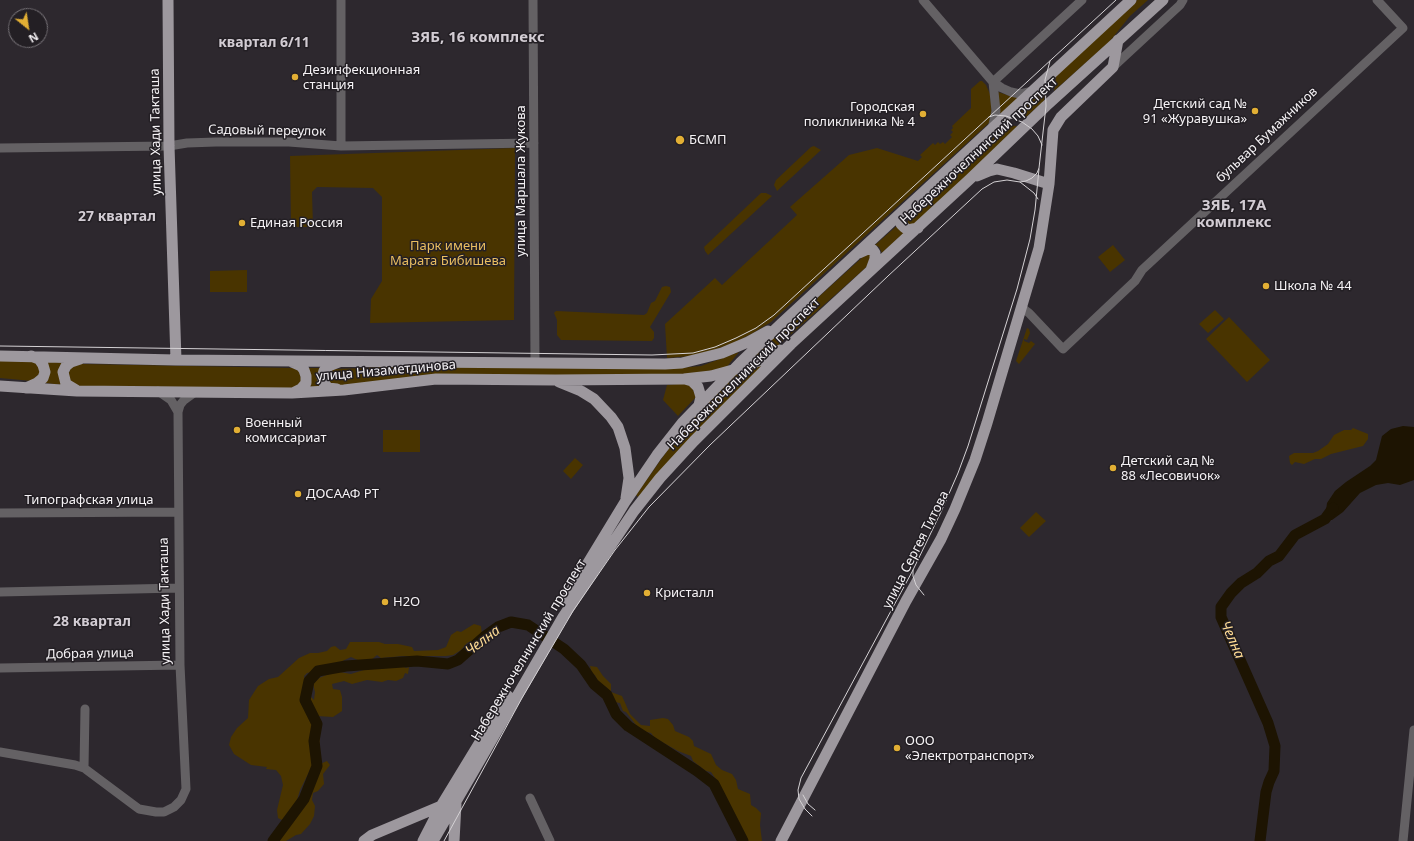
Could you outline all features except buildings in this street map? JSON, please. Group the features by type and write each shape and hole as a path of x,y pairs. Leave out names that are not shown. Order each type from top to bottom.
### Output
{"main road":[{"name":"улица Хади Такташа","path":"168,0 170,146 176,360"},
{"name":"Набережночелнинский проспект","path":"433,841 525,675 625,502 674,433 733,370 782,323 1131,0"},
{"name":"Набережночелнинский проспект","path":"560,615 634,510 660,478 694,441 791,344 918,228 1051,101 1163,0"},
{"path":"1114,67 1118,40"},
{"name":"улица Сергея Титова","path":"781,841 906,601 941,539 955,509 977,453 1039,248 1048,184 1053,130 1061,117 1114,67"},
{"path":"1051,101 1086,93"},
{"path":"970,179 997,169 1014,172 1048,184"},
{"path":"903,212 900,218 901,224 908,230 918,228"},
{"path":"858,254 868,249 876,253 871,270"},
{"name":"улица Низаметдинова","path":"0,356 176,360 665,364 682,363 722,353 748,342 782,323"},
{"name":"улица Низаметдинова","path":"0,386 77,391 292,393 344,390 436,379 684,379 711,376 733,370 761,360 791,344"},
{"path":"26,388 37,383 43,378 45,372 39,359 30,356"},
{"path":"77,391 66,384 63,372 66,366 71,362 82,358"},
{"path":"291,361 301,366 306,376 306,383 301,389 292,393"},
{"path":"341,361 329,366 324,371 322,377 328,388 344,390"},
{"path":"684,379 692,381 698,387 701,397 699,405"},
{"path":"555,380 581,391 594,399 611,416 618,427 625,448 629,478 625,502"},
{"name":"Набережночелнинский проспект","path":"423,841 441,806 525,675"},
{"path":"454,841 454,815 457,798"},
{"path":"364,841 372,835 441,806"}],"street":[{"path":"341,0 341,146"},
{"name":"улица Маршала Жукова","path":"533,0 535,362"},
{"path":"923,0 993,82 1002,88 1020,94 1035,90"},
{"path":"993,82 1082,0"},
{"path":"1114,67 1180,5 1183,0"},
{"name":"бульвар Бумажников","path":"1021,308 1029,313 1063,349 1136,281 1142,270 1403,28 1377,0"},
{"path":"992,129 996,111 993,82"},
{"name":"Садовый переулок","path":"0,148 170,146 187,143 289,142 341,146 534,143"},
{"path":"158,391 171,400 178,412"},
{"path":"178,412 184,400 195,392"},
{"name":"улица Хади Такташа","path":"84,768 140,809 164,812 174,807 181,800 186,789 180,666 178,412"},
{"name":"Типографская улица","path":"0,514 178,512"},
{"path":"0,592 179,588"},
{"name":"Добрая улица","path":"0,668 180,666"},
{"path":"0,752 84,768 86,710"},
{"path":"1403,841 1414,730"},
{"path":"530,798 550,841"}],"green space":[{"path":"1137,0 1148,0 1130,16 1110,41 1054,91 1056,76"},
{"path":"980,81 986,85 990,94 992,113 990,122 771,322 734,343 714,350 691,356 667,358 665,324 715,278 722,285 797,215 790,207 849,155 877,148 918,161 922,157 920,155 933,143 935,145 938,142 940,144 943,142 945,144 952,137 950,135 953,132 951,130 953,128 952,126 971,108 971,89"},
{"path":"1045,86 1044,101 1026,117 1015,113"},
{"path":"998,92 1013,97 1020,97 1002,113 999,113"},
{"path":"1008,124 1019,127 912,226 907,223 979,155 998,132"},
{"path":"814,146 821,150 777,191 774,185 776,180 811,147"},
{"name":"Парк имени Марата Бибишева","path":"515,148 514,320 370,323 371,299 382,281 382,197 373,188 317,187 312,192 313,227 291,227 290,156"},
{"path":"761,193 766,193 772,196 708,255 704,247"},
{"path":"899,224 906,231 882,253 879,247 875,245"},
{"path":"1113,245 1125,260 1110,272 1098,257"},
{"path":"866,254 871,255 872,262 779,345 747,362"},
{"path":"247,270 247,292 210,292 210,271"},
{"path":"662,287 670,287 671,292 650,327 654,332 654,338 652,341 561,340 557,335 557,320 554,313 556,311 644,315 647,313 651,303 655,301"},
{"path":"1215,310 1224,319 1208,333 1199,324"},
{"path":"1229,317 1270,360 1247,382 1206,339"},
{"path":"1027,328 1029,329 1030,333 1027,340 1024,339 1024,341 1029,343 1031,341 1035,344 1019,364 1016,361"},
{"path":"739,352 725,369 708,373 334,387 327,378 329,372 334,369 397,366 679,368 701,366"},
{"path":"0,360 36,361 41,372 32,381 0,378"},
{"path":"770,360 638,497 636,495 684,427 732,376"},
{"path":"46,361 65,363 63,385 45,383"},
{"path":"81,364 293,368 299,371 302,381 296,389 77,386 71,382 68,376 72,367"},
{"path":"306,368 323,368 320,386 307,390"},
{"path":"687,383 691,385 696,397 678,416 663,400 667,385"},
{"path":"1353,428 1368,434 1368,439 1363,446 1331,454 1321,459 1315,459 1304,464 1295,462 1292,465 1290,463 1289,456 1294,453 1313,453 1318,451 1328,444 1334,435 1344,430 1351,430"},
{"path":"383,430 420,430 420,452 383,452"},
{"path":"575,458 583,465 571,479 563,471"},
{"path":"1036,512 1046,521 1029,537 1020,528"},
{"path":"474,624 481,626 482,636 467,643 461,650 453,655 381,658 377,655 370,661 360,661 351,657 334,665 326,665 307,673 304,676 305,680 301,704 305,708 314,725 320,731 319,758 310,770 300,790 297,800 286,817 282,820 278,818 277,810 283,785 281,776 276,770 251,765 234,754 229,745 231,737 237,728 248,718 249,700 258,686 269,679 278,677 299,658 310,653 327,651 331,647 335,646 340,650 346,649 350,642 379,642 385,644 398,644 412,647 414,651 438,650 446,647 451,635 457,631 461,632"},
{"path":"401,665 406,668 409,667 408,674 405,673 403,678 396,681 388,680 382,682 367,680 352,684 344,681 332,684 333,689 340,690 342,697 342,711 333,717 317,716 316,711 310,708 307,700 310,696 314,700 315,692 313,684 319,678 334,672 351,674 370,668 393,667"},
{"path":"590,666 597,667 611,684 611,692 622,696 630,714 641,725 650,726 650,720 663,718 668,719 673,725 675,731 689,737 693,741 694,746 711,754 716,765 722,770 732,774 736,780 738,789 750,794 751,805 761,813 760,825 762,841 747,841 733,811 720,790 720,785 711,772 706,771 693,761 691,756 678,751 655,738 651,733 642,731 626,712 623,711 620,703 614,702 611,693 606,687 598,682 595,675 592,674"},
{"path":"327,761 330,765 323,774 324,784 318,791 313,793 312,800 315,806 314,816 310,824 301,834 296,835 286,841 278,841 278,839 294,821 295,816 309,792 306,785 309,780 315,780 320,764"}],"shaded area":[{"path":"1403,426 1414,427 1414,480 1400,485 1388,483 1376,485 1360,493 1343,512 1332,520 1325,519 1327,503 1335,491 1376,460 1382,436 1391,429"}],"waterway":[{"name":"Челна","path":"1260,841 1266,792 1274,771 1275,746 1268,723 1221,617 1221,607 1231,593 1241,583 1257,573 1269,561 1279,556 1295,535 1325,519 1333,508"},
{"name":"Челна","path":"273,841 304,799 317,766 314,741 317,724 305,700 309,681 318,671 346,666 417,661 448,664 458,660 498,627 511,622 528,625 564,649 581,665 594,684 607,695 616,714 628,726 697,771 714,784 743,841"}],"tram line":[{"path":"0,346 652,355 693,353 715,347 756,328 774,315 1116,0"},
{"path":"444,841 522,698 573,611 615,550 649,507 710,445 982,189 994,182 1007,180 1020,182 1026,181 1037,173 1039,168 1046,106 1045,80 1050,61"},
{"path":"989,117 995,115 1006,116 1022,122 1032,129 1038,136 1042,145"},
{"path":"812,816 805,809 799,799 798,790 801,778 913,570 941,512 968,446 1017,289 1030,239 1035,210 1039,169"},
{"path":"1020,182 1034,193 1038,199"},
{"path":"913,570 916,585 924,595"},
{"path":"803,795 808,804 815,810"}],"place":[{"name":"Дезинфекционная станция","path":"295,77"},
{"name":"Детский сад № 91 «Журавушка»","path":"1255,111"},
{"name":"Городская поликлиника № 4","path":"923,114"},
{"name":"БСМП","path":"680,140"},
{"name":"Единая Россия","path":"242,223"},
{"name":"Школа № 44","path":"1266,286"},
{"name":"Военный комиссариат","path":"237,430"},
{"name":"Детский сад № 88 «Лесовичок»","path":"1113,468"},
{"name":"ДОСААФ РТ","path":"298,494"},
{"name":"Кристалл","path":"647,593"},
{"name":"H2O","path":"385,602"},
{"name":"ООО «Электротранспорт»","path":"897,748"}],"district":[{"name":"ЗЯБ, 16 комплекс","path":"478,38"},
{"name":"квартал 6/11","path":"264,43"},
{"name":"ЗЯБ, 17А комплекс","path":"1234,214"},
{"name":"27 квартал","path":"117,217"},
{"name":"28 квартал","path":"92,622"}]}
